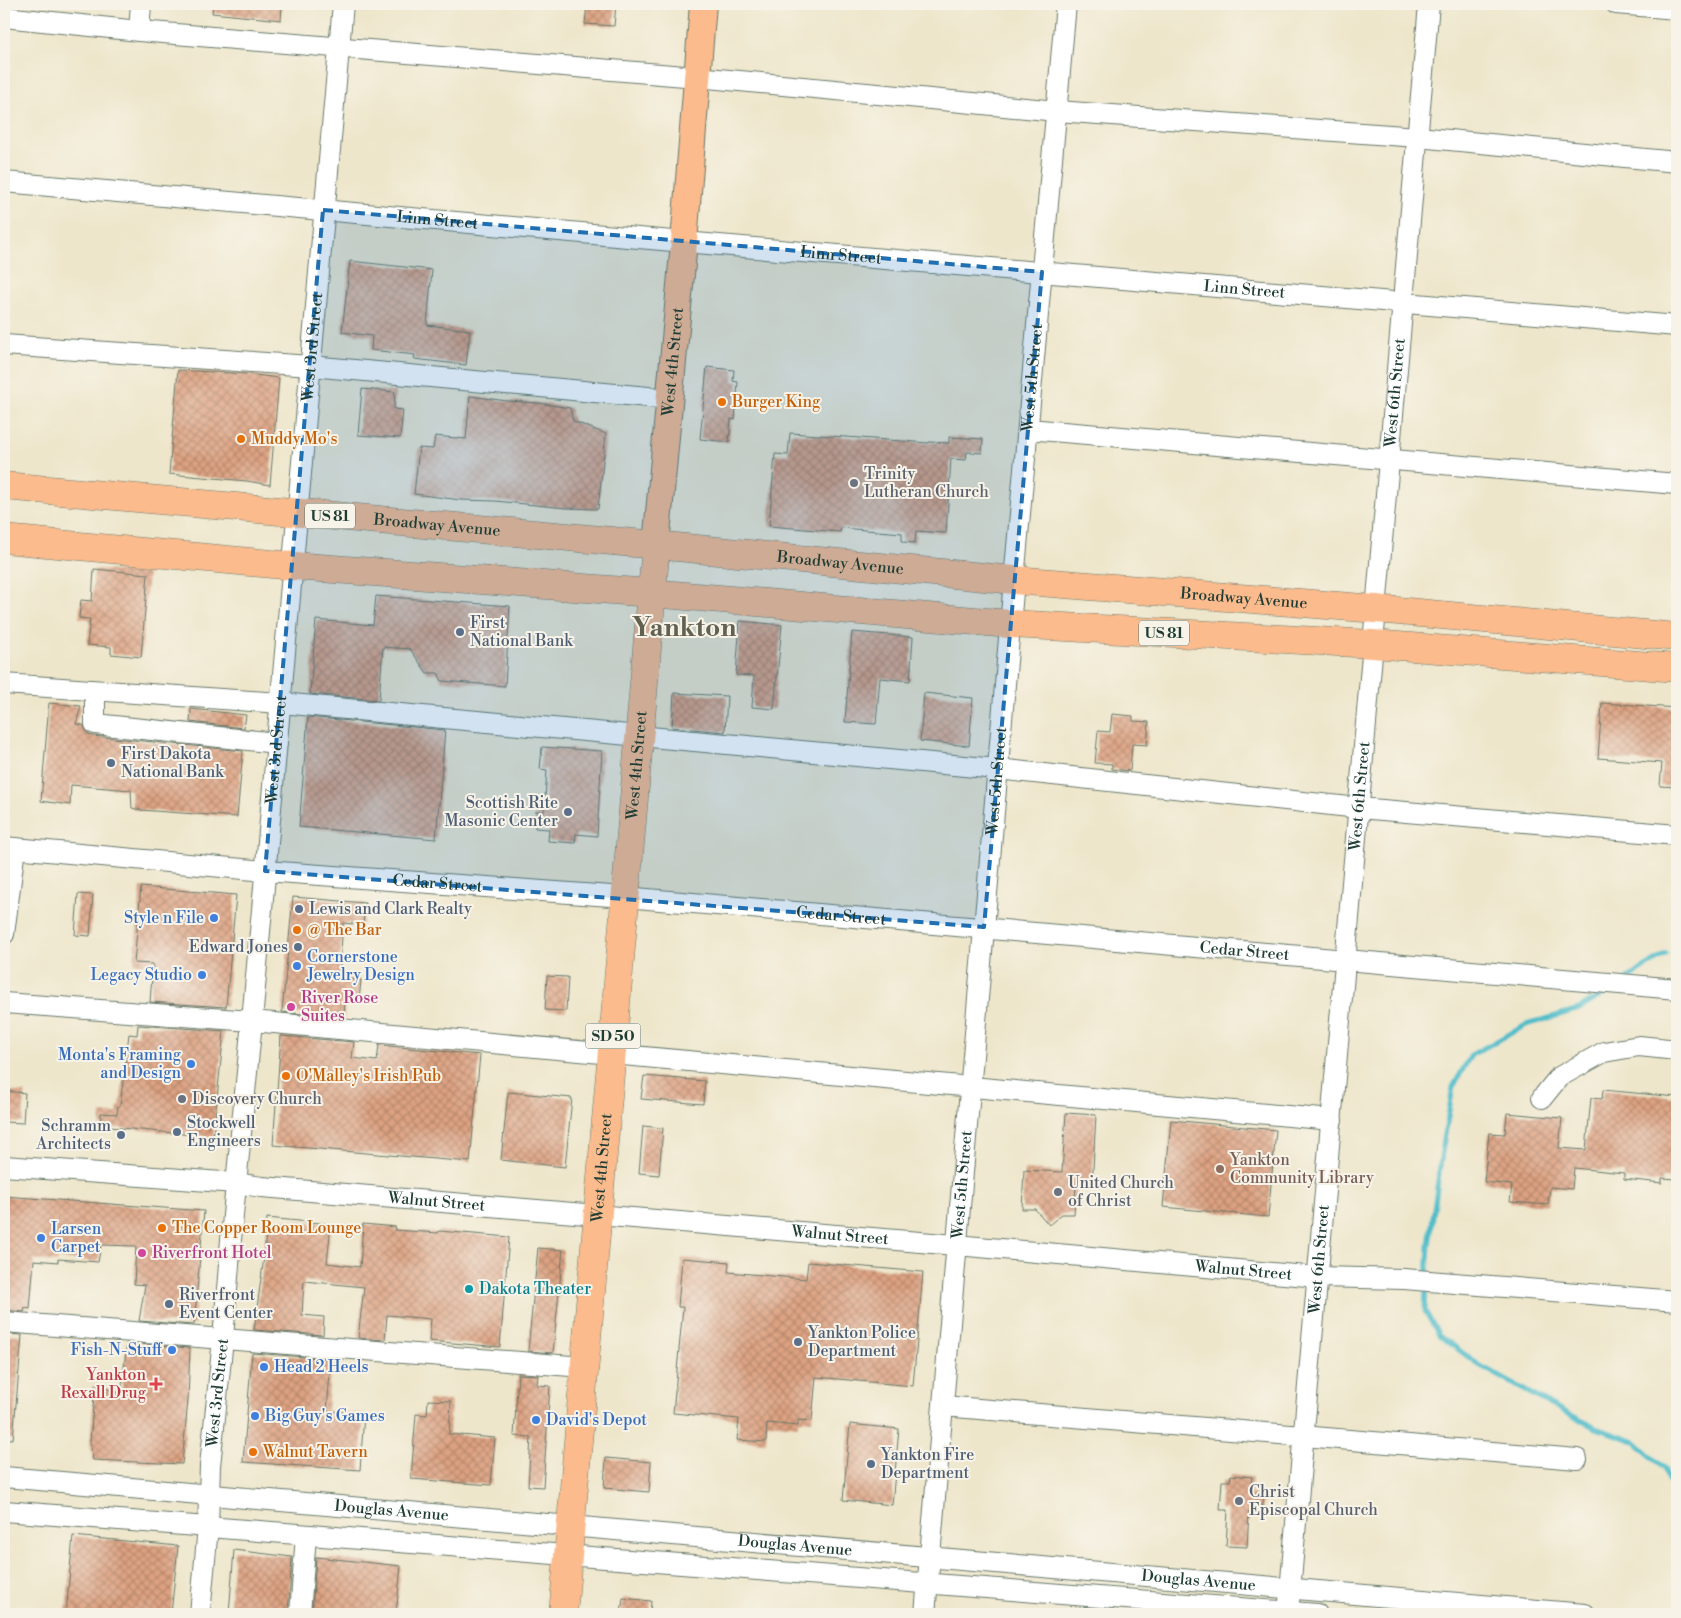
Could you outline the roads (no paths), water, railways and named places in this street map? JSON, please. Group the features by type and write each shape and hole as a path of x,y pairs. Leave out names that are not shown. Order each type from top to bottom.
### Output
{"highway":[{"name":"Broadway Avenue","path":"4,486 656,545 1014,580 1677,637"},
{"name":"US 81","path":"4,539 293,566 652,593 1010,624 1373,644 1677,668"},
{"name":"West 4th Street","path":"570,1526 656,545"},
{"name":"SD 50","path":"562,1614 570,1526"}],"main road":[{"name":"West 4th Street","path":"656,545 704,4"}],"street":[{"path":"139,31 141,4"},
{"name":"West 3rd Street","path":"200,1614 232,1215 252,1021 342,4"},
{"name":"West 5th Street","path":"925,1614 997,769 1066,4"},
{"name":"West 6th Street","path":"1288,1613 1429,4"},
{"path":"1616,4 1677,9"},
{"path":"4,16 139,31 698,77 1057,111 1418,137 1677,162"},
{"name":"Linn Street","path":"4,182 1677,326"},
{"path":"4,345 311,366 670,399"},
{"path":"1028,429 1677,484"},
{"path":"4,684 280,703 639,735 997,769 1359,808 1677,835"},
{"path":"95,691 94,724 277,743"},
{"path":"4,934 10,847"},
{"name":"Cedar Street","path":"10,847 265,870 625,897 984,927 1671,988"},
{"path":"4,1003 252,1021 1332,1120"},
{"path":"1542,1098 1559,1077 1604,1052 1639,1046 1677,1050"},
{"name":"Walnut Street","path":"4,1166 236,1183 262,1187 956,1245 1318,1278 1404,1279 1677,1301"},
{"path":"4,1322 584,1367"},
{"path":"943,1406 1578,1459"},
{"name":"Douglas Avenue","path":"4,1477 1585,1614"},
{"name":"Douglas Avenue","path":"4,1511 1317,1614"},
{"path":"300,1614 306,1534"}],"waterway":[{"path":"1628,978 1666,954"},
{"path":"1427,1278 1429,1245 1453,1087 1471,1055 1526,1025 1579,1009 1610,990"},
{"path":"1426,1286 1425,1311 1439,1335 1479,1365 1533,1395 1596,1428 1634,1441 1664,1468 1677,1504"}],"place":[{"name":"Burger King","path":"722,402"},
{"name":"Muddy Mo's","path":"241,439"},
{"name":"Trinity Lutheran Church","path":"854,483"},
{"name":"First National Bank","path":"460,632"},
{"name":"First Dakota National Bank","path":"111,763"},
{"name":"Scottish Rite Masonic Center","path":"568,812"},
{"name":"Lewis and Clark Realty","path":"299,909"},
{"name":"Style n File","path":"214,918"},
{"name":"@ The Bar","path":"297,930"},
{"name":"Edward Jones","path":"298,947"},
{"name":"Cornerstone Jewelry Design","path":"297,966"},
{"name":"Legacy Studio","path":"202,975"},
{"name":"River Rose Suites","path":"291,1007"},
{"name":"Monta's Framing and Design","path":"191,1064"},
{"name":"O'Malley's Irish Pub","path":"286,1076"},
{"name":"Discovery Church","path":"182,1099"},
{"name":"Stockwell Engineers","path":"177,1132"},
{"name":"Schramm Architects","path":"121,1135"},
{"name":"Yankton Community Library","path":"1220,1169"},
{"name":"United Church of Christ","path":"1058,1192"},
{"name":"The Copper Room Lounge","path":"162,1228"},
{"name":"Larsen Carpet","path":"41,1238"},
{"name":"Riverfront Hotel","path":"142,1253"},
{"name":"Dakota Theater","path":"469,1289"},
{"name":"Riverfront Event Center","path":"169,1304"},
{"name":"Yankton Police Department","path":"798,1342"},
{"name":"Fish-N-Stuff","path":"172,1350"},
{"name":"Head 2 Heels","path":"264,1367"},
{"name":"Yankton Rexall Drug","path":"156,1384"},
{"name":"Big Guy's Games","path":"255,1416"},
{"name":"David's Depot","path":"536,1420"},
{"name":"Walnut Tavern","path":"253,1452"},
{"name":"Yankton Fire Department","path":"871,1464"},
{"name":"Christ Episcopal Church","path":"1239,1501"}],"district":[{"name":"Yankton","path":"684,628"}]}
